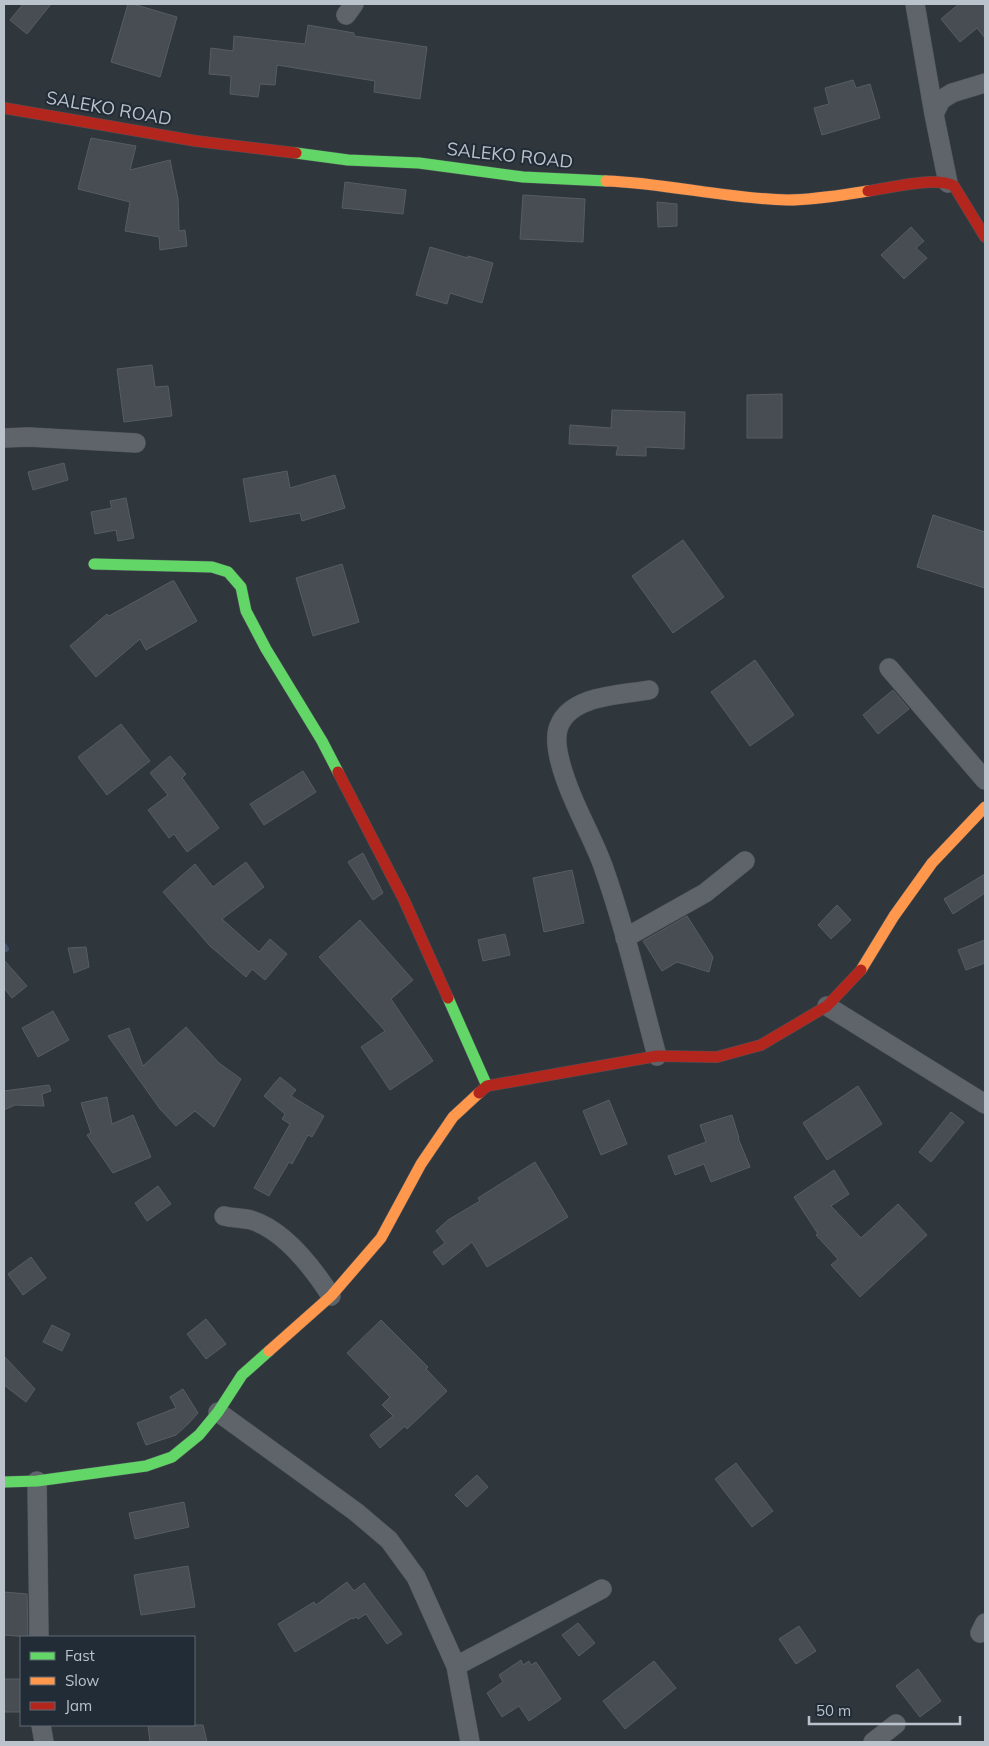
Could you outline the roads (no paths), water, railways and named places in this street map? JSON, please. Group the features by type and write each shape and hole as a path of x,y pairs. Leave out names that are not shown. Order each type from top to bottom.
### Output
{"street":[{"path":"915,4 948,183 954,186 985,237"},
{"path":"934,114 941,100 952,93 985,83"},
{"name":"SALEKO ROAD","path":"4,108 196,141 348,160 419,162 523,177 617,182 752,198 796,200 916,183 936,181 948,183"},
{"path":"4,438 29,437 136,443"},
{"path":"94,564 212,567 228,572 236,580 241,587 246,610 266,649 322,741 404,900 487,1086"},
{"path":"890,668 985,780"},
{"path":"650,690 583,701 567,712 558,727 558,746 564,776 602,864 626,938 657,1056"},
{"path":"4,1482 37,1481 146,1466 172,1457 199,1435 218,1412 242,1375 331,1296 380,1238 421,1164 453,1117 487,1086 657,1056 717,1057 761,1045 827,1006 861,970 894,916 932,863 985,807"},
{"path":"626,938 705,892 745,861"},
{"path":"827,1006 985,1104"},
{"path":"224,1216 252,1221 274,1232 299,1252 316,1272 331,1296"},
{"path":"218,1412 356,1512 388,1540 416,1577 456,1666 470,1742"},
{"path":"37,1481 39,1636"},
{"path":"456,1666 602,1589"},
{"path":"873,1742 896,1724"},
{"path":"41,1726 44,1742"}]}
